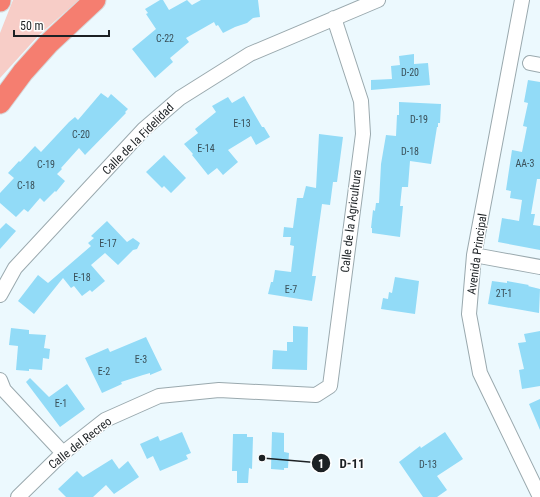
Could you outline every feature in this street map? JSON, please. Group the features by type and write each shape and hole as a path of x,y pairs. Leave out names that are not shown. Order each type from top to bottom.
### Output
{"highway":[{"path":"0,103 23,72 49,43 95,0"}],"street":[{"name":"Calle de la Fidelidad","path":"0,295 15,268 144,129 180,98 250,54 378,0"},
{"name":"Avenida Principal","path":"522,0 474,255 469,314 480,373 540,497"},
{"name":"Calle de la Agricultura","path":"292,394 316,395 330,386 363,134 361,101 334,18"},
{"path":"474,255 540,267"},
{"path":"0,380 4,390 63,453"},
{"name":"Calle del Recreo","path":"18,497 63,453 105,420 159,396 219,390 292,394"}],"shaded area":[{"path":"13,0 79,0 39,35 0,78 0,33"}],"building":[{"path":"160,0 163,0 169,10 187,0 192,5 201,0 258,0 260,17 253,18 247,23 223,33 214,22 186,38 189,42 170,58 173,62 155,78 132,49 156,29 146,14 148,13 145,9"},
{"path":"414,54 414,64 428,63 430,85 371,90 371,80 392,79 391,66 400,65 399,56"},
{"path":"528,80 540,82 540,179 537,179 531,214 535,214 533,225 540,226 540,250 498,242 502,218 519,221 522,200 510,198 511,191 506,190 512,150 522,152 527,127 523,126 528,103 524,102"},
{"path":"101,93 108,98 111,94 128,109 125,112 126,113 85,155 79,148 61,168 62,169 57,174 65,181 56,192 55,191 44,202 40,198 28,212 24,209 16,217 0,203 0,193 14,178 8,173 35,146 41,152 69,122 75,117 78,120"},
{"path":"244,96 262,127 264,127 270,137 256,145 251,136 228,150 238,162 223,175 217,168 208,175 184,144 198,133 195,129 216,112 212,106 228,97 232,103"},
{"path":"399,102 441,104 440,123 438,123 437,127 431,164 410,161 408,187 402,187 400,206 403,206 400,237 372,233 371,228 373,210 375,211 376,203 379,203 381,164 386,135 396,136"},
{"path":"319,134 343,137 337,182 333,182 330,205 322,204 312,276 316,276 312,301 268,294 271,282 273,282 275,270 291,272 294,246 290,245 291,237 283,237 284,227 293,228 297,198 303,198 306,186 316,188"},
{"path":"164,155 186,178 171,193 164,186 162,188 146,172"},
{"path":"107,221 127,242 133,238 140,243 137,249 133,250 118,265 105,253 91,265 105,281 92,292 90,290 82,296 74,286 71,288 63,278 34,314 18,301 38,275 48,283 91,246 88,243 94,238 91,236"},
{"path":"6,223 16,231 0,249 0,229"},
{"path":"395,277 419,281 415,314 381,309 383,298 388,299 389,292 392,293"},
{"path":"492,281 507,283 507,281 529,285 528,286 540,289 539,313 488,304"},
{"path":"293,326 308,327 307,370 272,369 273,350 287,351 287,342 293,342"},
{"path":"11,328 29,330 29,334 46,335 44,348 50,349 49,359 43,358 42,370 16,370 18,346 9,345"},
{"path":"540,331 540,386 522,389 519,370 524,369 518,343 526,342 524,334"},
{"path":"146,337 162,370 150,375 150,373 121,382 122,384 102,393 85,358 108,348 110,352"},
{"path":"30,378 49,397 67,384 85,409 60,427 26,382"},
{"path":"540,399 540,430 529,404"},
{"path":"182,432 191,453 186,455 188,459 160,471 153,456 147,459 140,444 158,436 160,441"},
{"path":"272,432 284,433 284,452 289,453 288,468 284,468 284,470 271,469"},
{"path":"445,432 463,459 437,476 447,490 437,497 423,497 399,462 420,446 421,448"},
{"path":"233,434 247,434 247,437 253,437 252,469 249,468 248,483 237,483 237,471 232,471"},
{"path":"112,459 119,469 128,461 139,477 114,494 106,485 93,497 66,497 58,489 77,471 83,477"}],"place":[{"name":"D-11","path":"262,458"}]}
